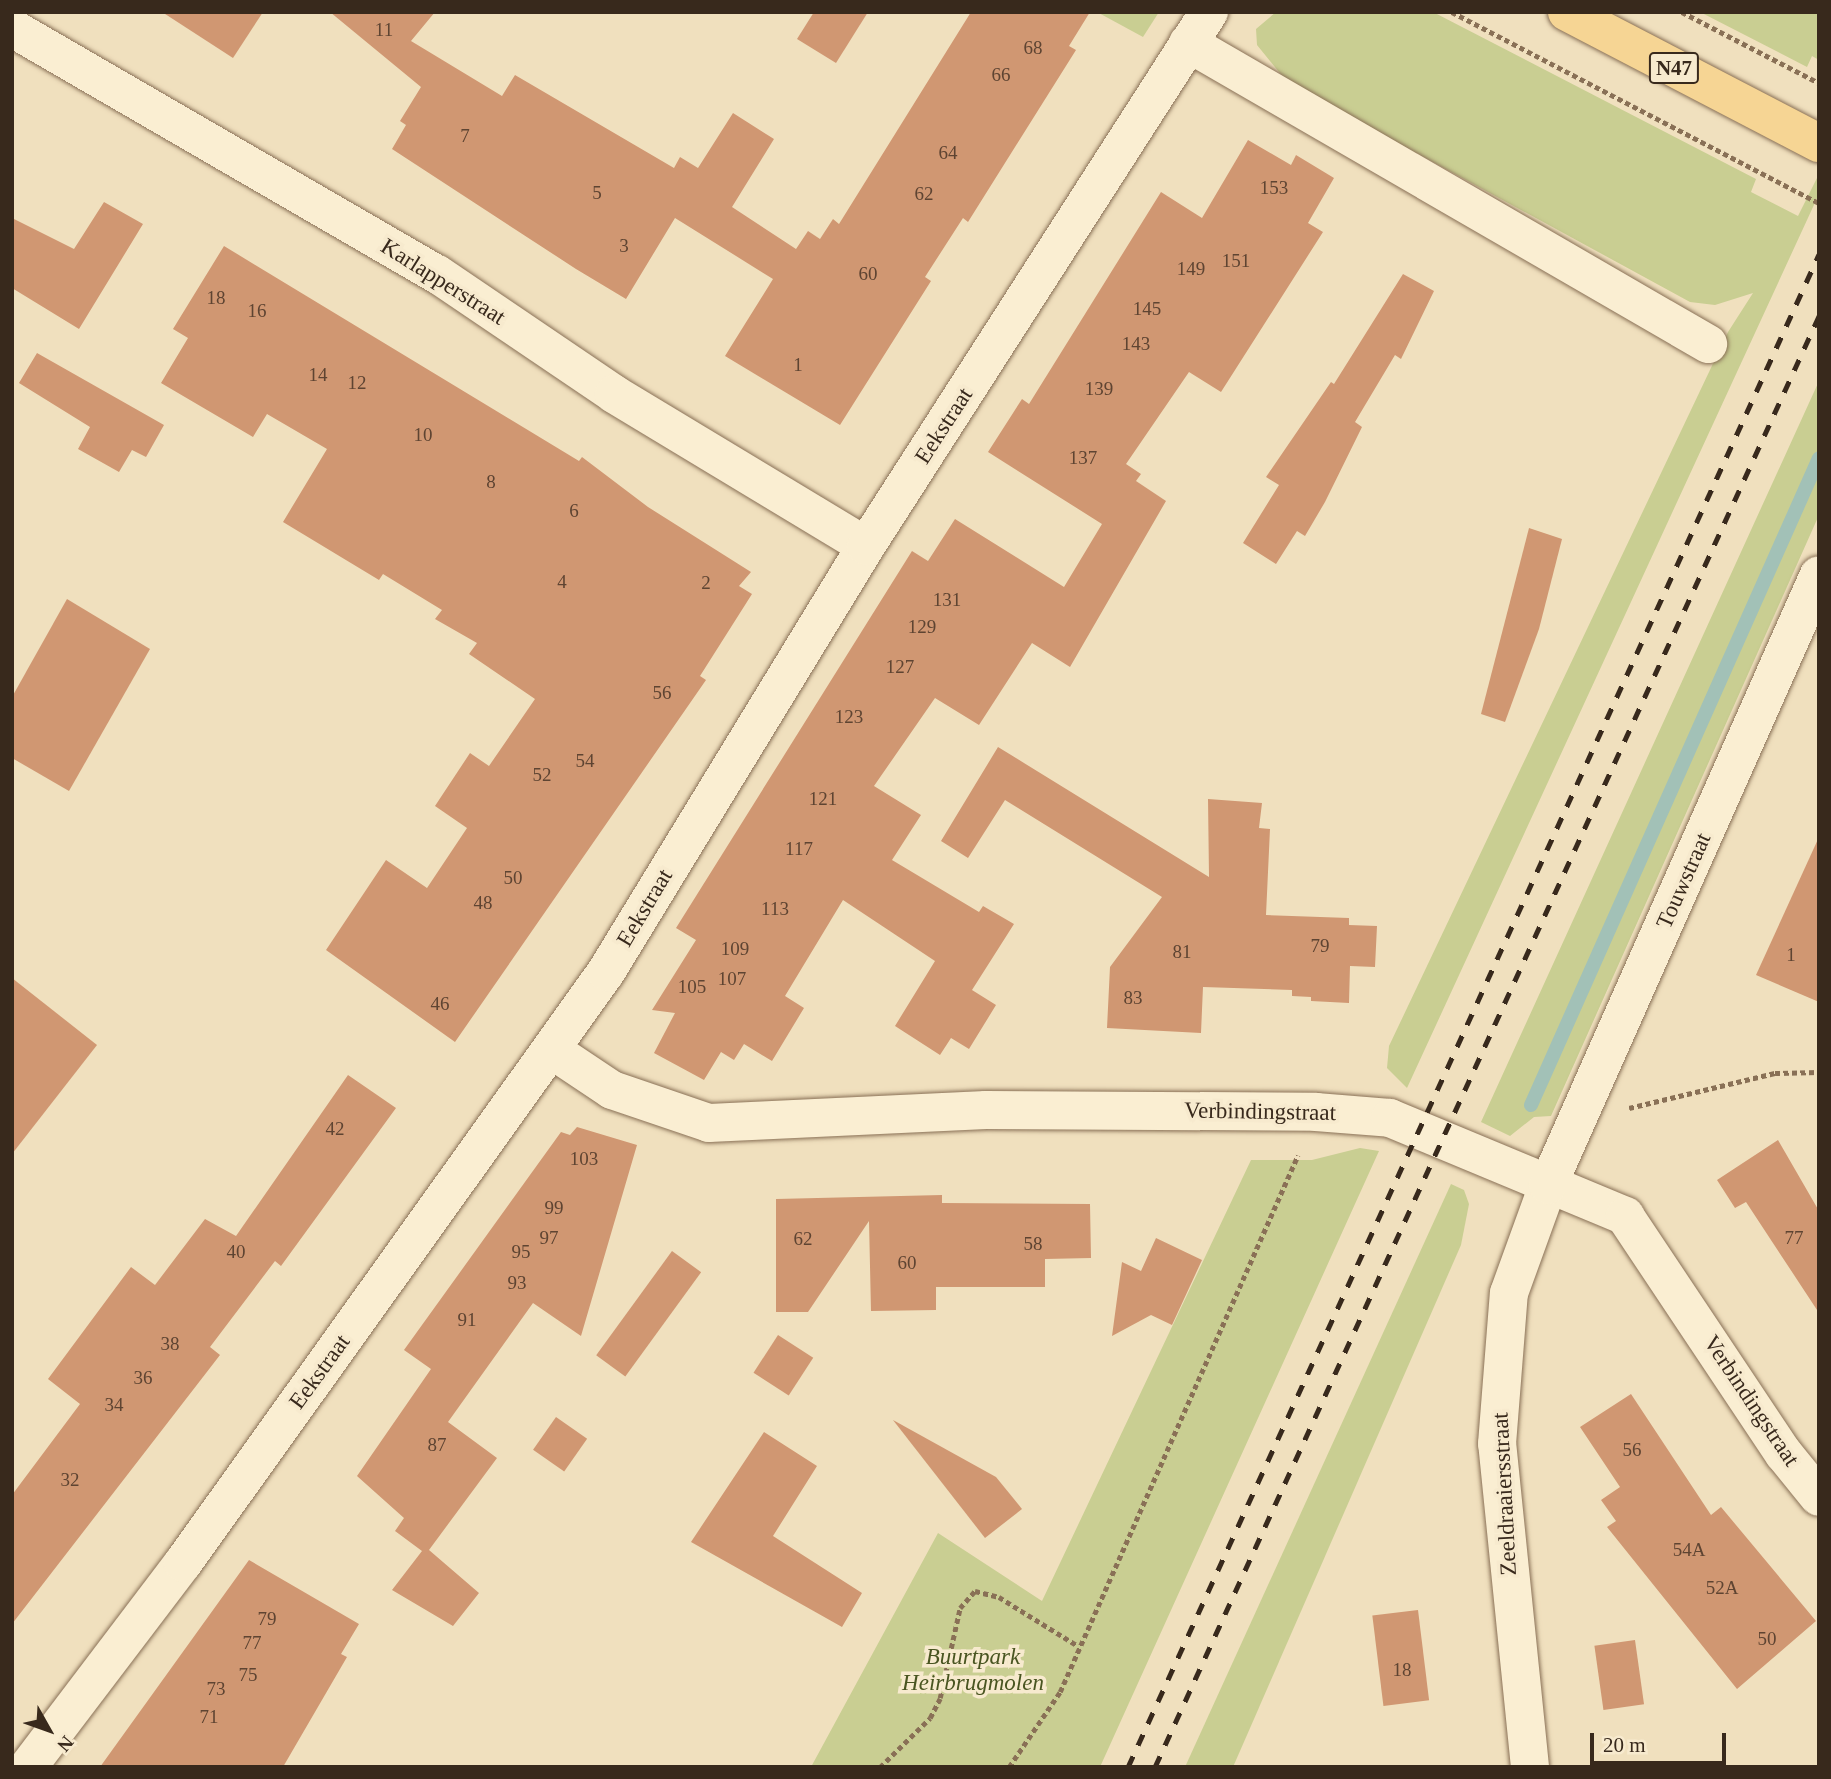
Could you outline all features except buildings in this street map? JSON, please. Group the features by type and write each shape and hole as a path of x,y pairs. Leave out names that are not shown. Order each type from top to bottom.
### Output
{"main road":[{"name":"N47","path":"1567,12 1819,143"}],"street":[{"name":"Karlapperstraat","path":"12,28 437,275 614,394 866,546"},
{"path":"1199,28 1708,344"},
{"name":"Eekstraat","path":"28,1767 183,1563 606,972 866,546 1199,28"},
{"name":"Touwstraat","path":"1548,1185 1819,575"},
{"name":"Verbindingstraat","path":"552,1050 612,1090 709,1123 986,1110 1316,1112 1390,1118 1625,1216 1784,1454 1819,1497"},
{"name":"Zeeldraaiersstraat","path":"1531,1767 1497,1444 1509,1293 1548,1185"}],"path":[{"path":"1452,12 1819,203"},
{"path":"1682,12 1819,83"},
{"path":"1575,1127 1657,1098 1774,1073 1819,1072"},
{"path":"1009,1767 1046,1717 1316,1112"},
{"path":"880,1767 930,1718 946,1675 957,1618 975,1591 999,1597 1078,1646"}],"green space":[{"path":"1097,12 1159,12 1143,37"},
{"path":"1276,12 1433,12 1756,179 1751,192 1798,216 1819,174 1819,194 1407,1088 1387,1068 1389,1046 1728,332 1753,293 1715,305 1690,302 1288,83 1257,45 1256,29"},
{"path":"1700,12 1819,12 1819,60 1812,56 1807,67"},
{"path":"1819,381 1819,515 1551,1116 1534,1117 1510,1136 1481,1122"},
{"name":"Buurtpark Heirbrugmolen","path":"1360,1148 1379,1151 1100,1767 811,1767 938,1533 1042,1601 1251,1160 1312,1160"},
{"path":"1451,1184 1464,1190 1469,1204 1461,1245 1233,1767 1185,1767"}],"waterway":[{"path":"1531,1105 1819,458"}],"railway":[{"path":"1128,1767 1819,254"},
{"path":"1155,1767 1819,316"}]}
